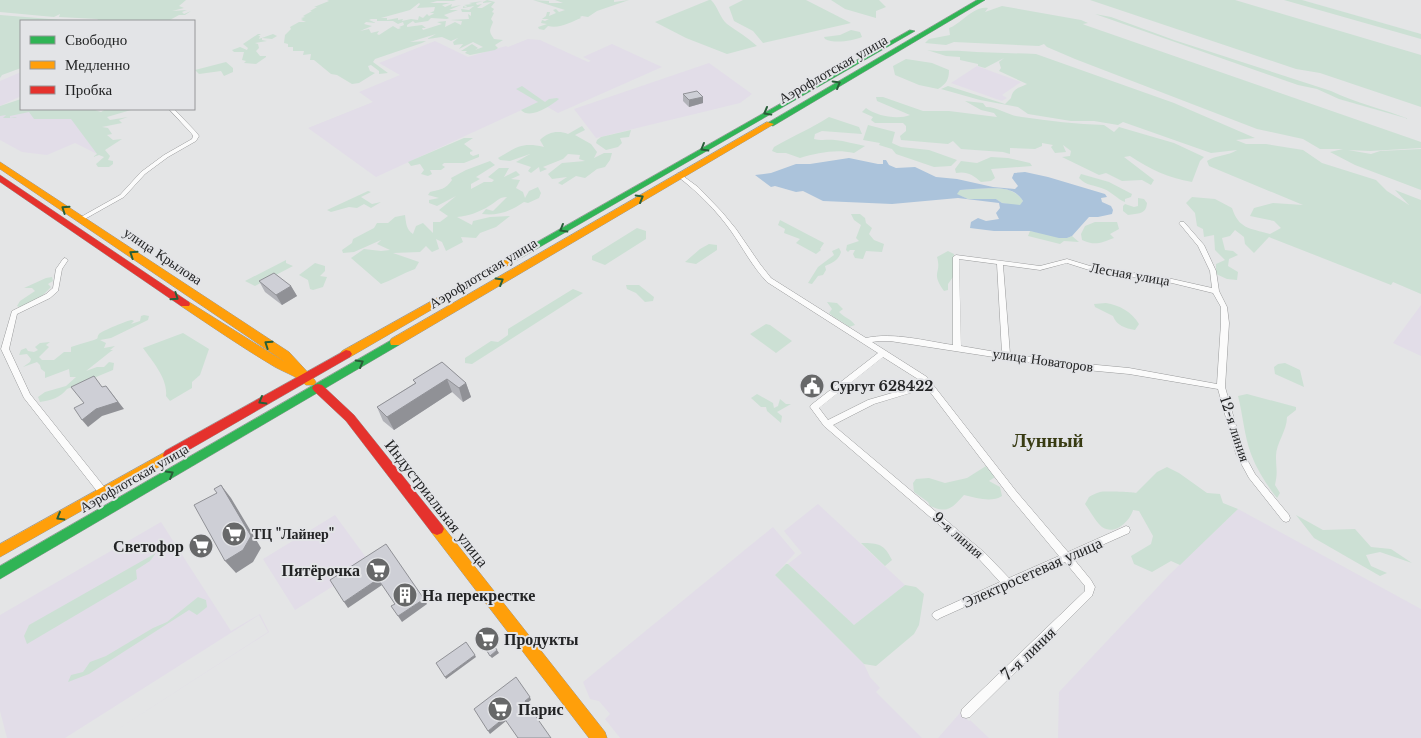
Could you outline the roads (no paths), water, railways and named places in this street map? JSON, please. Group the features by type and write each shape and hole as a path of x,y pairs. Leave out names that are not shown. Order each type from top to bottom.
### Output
{"main road":[{"name":"Аэрофлотская улица","path":"0,551 966,0"},
{"name":"Аэрофлотская улица","path":"0,573 679,175 982,0"},
{"name":"улица Крылова","path":"0,165 285,355 304,377"},
{"name":"улица Крылова","path":"0,178 222,329 275,362 304,377 318,388"},
{"name":"Индустриальная улица","path":"318,388 350,418 599,738"}],"street":[{"path":"81,220 122,196 143,173 166,156 194,140 196,136 194,133 172,110"},
{"path":"679,175 693,185 723,217 740,239 760,271 769,280 918,374 1066,558"},
{"path":"1182,223 1201,245 1213,272 1216,290 1224,307 1226,323 1221,387"},
{"name":"Лесная улица","path":"957,348 956,257 1040,268 1067,261 1089,268 1216,290"},
{"path":"65,260 59,270 56,289 48,296 14,313 5,349 27,396 103,492"},
{"path":"1000,263 1006,356"},
{"name":"улица Новаторов","path":"866,341 873,338 890,338 1065,365 1129,371 1221,387"},
{"name":"9-я линия","path":"883,353 814,407 827,424 982,556 1007,583"},
{"path":"827,424 871,402 928,385"},
{"name":"12-я линия","path":"1221,387 1243,462 1286,518"},
{"name":"Электросетевая улица","path":"937,615 1126,530"},
{"name":"7-я линия","path":"966,713 1089,594 1090,587 1088,583 1066,558"}],"water":[{"path":"849,158 878,164 883,164 883,160 886,160 889,165 896,168 915,167 936,177 1015,189 1018,186 1012,178 1014,173 1025,172 1105,194 1107,197 1101,198 1102,202 1111,206 1113,210 1112,214 1089,217 1072,236 1059,238 1030,231 994,231 970,228 971,222 978,218 986,221 999,219 996,213 1000,208 999,203 958,198 892,204 823,201 803,191 796,192 775,186 771,187 755,175 771,173 796,164 810,164","holes":["994,188 1008,190 1014,192 1023,201 1020,205 1002,203 996,199 968,199 957,194 960,190"]}],"place":[{"name":"Сургут 628422","path":"812,386"},
{"name":"ТЦ \"Лайнер\"","path":"234,534"},
{"name":"Светофор","path":"201,546"},
{"name":"Пятёрочка","path":"378,570"},
{"name":"На перекрестке","path":"405,595"},
{"name":"Продукты","path":"487,639"},
{"name":"Парис","path":"500,709"}],"district":[{"name":"Лунный","path":"1048,440"}]}
